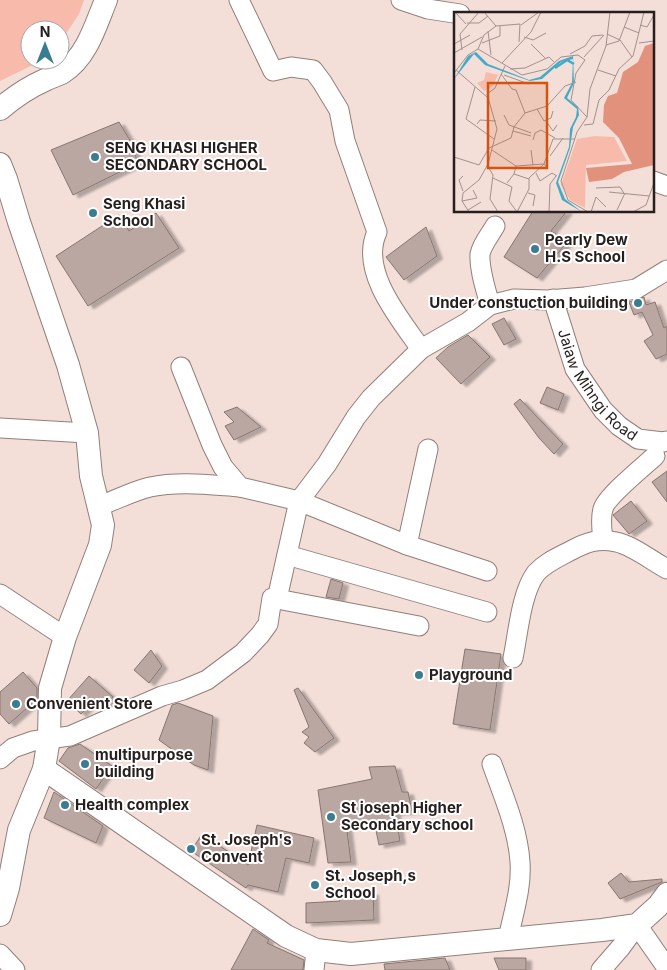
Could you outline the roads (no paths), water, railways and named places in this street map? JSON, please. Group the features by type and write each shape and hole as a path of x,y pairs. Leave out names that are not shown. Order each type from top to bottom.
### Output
{"street":[{"path":"0,109 45,80 64,72 79,58 92,34 106,0"},
{"path":"239,0 273,72 291,67 313,70 339,110 345,141 377,232 374,240 373,264 385,297 421,349"},
{"path":"401,0 454,13"},
{"path":"0,915 8,888 19,830 44,769 48,738 50,688 65,637 100,545 103,525 90,476 87,433 68,365 2,172"},
{"path":"654,180 667,186"},
{"path":"490,305 480,253 496,226"},
{"path":"277,600 299,501 327,464 356,417 371,398 421,349 468,322 490,305 514,299 552,300 636,289 667,270"},
{"name":"Jaiaw Mihngi Road","path":"552,300 575,369 603,410 619,426 638,439 663,447"},
{"path":"181,367 212,445 223,467 240,487"},
{"path":"0,428 87,433"},
{"path":"603,540 603,507 663,447"},
{"path":"407,545 428,449"},
{"path":"99,506 149,488 175,484 240,487 299,501 407,545 487,571"},
{"path":"513,658 524,601 530,584 536,573 547,563 588,542 603,540 618,542 667,569"},
{"path":"287,555 486,612"},
{"path":"0,594 65,637"},
{"path":"0,759 13,748 33,741 70,736 162,696 207,680 243,653 260,635 268,624 272,598 419,626"},
{"path":"492,764 508,810 520,862 519,888 508,939"},
{"path":"44,769 286,936 315,960 351,954 637,925"},
{"path":"601,970 622,947 637,925 658,906 667,894"},
{"path":"637,925 667,968"},
{"path":"0,954 15,970"}],"place":[{"name":"SENG KHASI HIGHER SECONDARY SCHOOL","path":"95,157"},
{"name":"Seng Khasi School","path":"93,213"},
{"name":"Pearly Dew H.S School","path":"535,249"},
{"name":"Under constuction building","path":"638,303"},
{"name":"Playground","path":"419,675"},
{"name":"Convenient Store","path":"16,704"},
{"name":"multipurpose building","path":"85,764"},
{"name":"Health complex","path":"65,805"},
{"name":"St joseph Higher Secondary school","path":"331,817"},
{"name":"St. Joseph's Convent","path":"191,849"},
{"name":"St. Joseph,s School","path":"315,885"}]}
